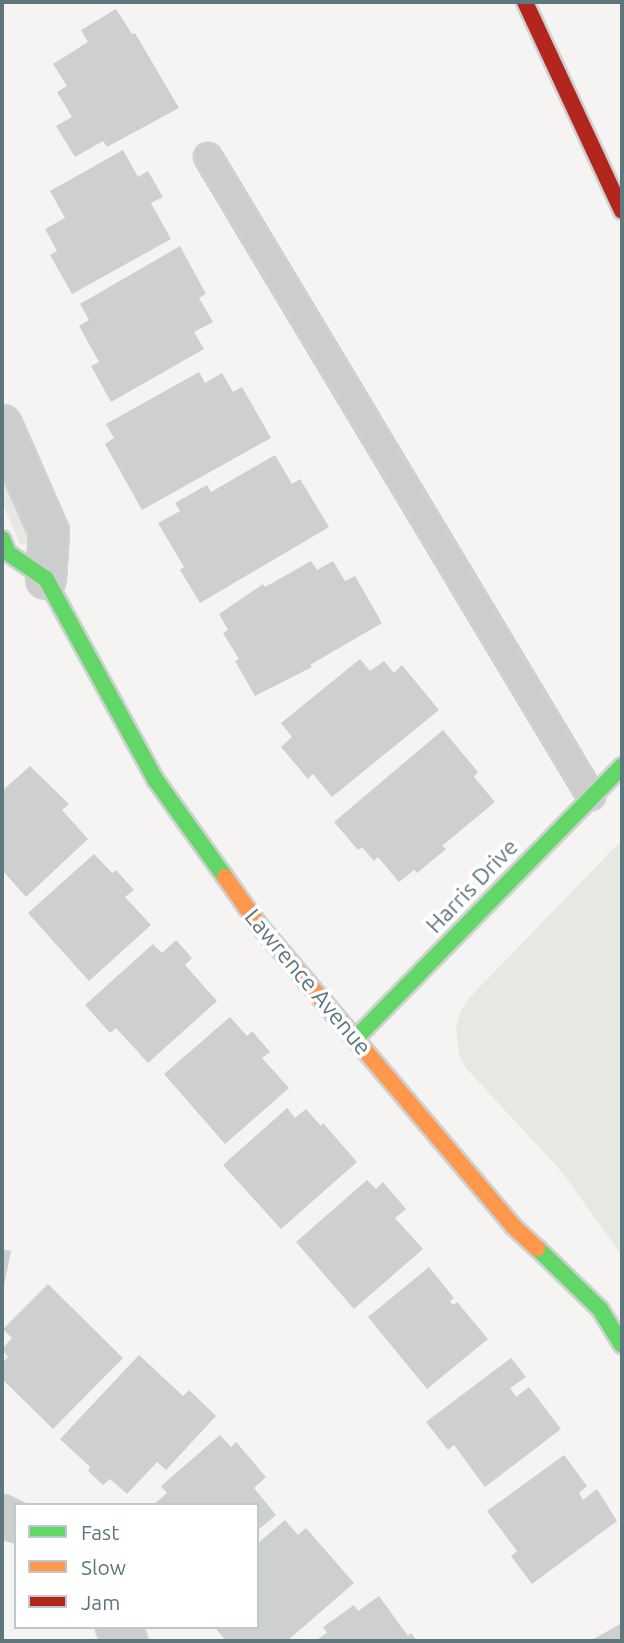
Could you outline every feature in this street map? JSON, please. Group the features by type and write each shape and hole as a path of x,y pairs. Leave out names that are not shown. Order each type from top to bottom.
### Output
{"street":[{"path":"526,2 622,211"},
{"path":"2,425 49,532 46,579"},
{"name":"Lawrence Avenue","path":"2,539 8,553 46,579 155,779 258,925 513,1226 600,1309 622,1345"},
{"name":"Harris Drive","path":"355,1039 622,766"}],"lane":[{"path":"208,157 592,796"}],"shaded area":[{"path":"2,465 34,537 30,545 20,544 2,502"},
{"path":"622,840 622,1256 562,1172 466,1068 459,1055 456,1028 461,1010 469,998"}],"building":[{"path":"116,9 132,34 135,33 179,108 107,147 103,141 75,157 56,126 72,117 57,92 67,86 53,64 88,42 81,30"},
{"path":"123,150 138,177 148,171 163,197 151,203 171,239 72,294 50,255 57,251 45,229 65,218 50,191"},
{"path":"180,246 206,294 199,298 213,322 194,332 204,349 111,402 91,366 99,362 79,326 89,320 80,304"},
{"path":"199,372 205,383 222,373 233,392 242,387 271,438 142,510 105,444 114,438 106,424"},
{"path":"275,455 292,484 300,479 329,527 200,603 180,570 184,567 158,523 180,511 175,503 207,485 211,492"},
{"path":"311,561 317,570 333,561 345,581 355,576 382,623 310,665 312,667 255,696 235,661 239,659 223,633 228,630 219,614 263,584 265,587"},
{"path":"360,659 370,671 384,661 394,673 402,665 439,710 332,797 313,774 308,779 281,747 292,737 281,723"},
{"path":"443,730 478,772 474,777 495,802 442,846 446,849 417,873 414,870 399,882 378,857 374,861 362,847 358,850 334,822"},
{"path":"30,766 69,804 62,810 88,839 26,897 2,870 2,791"},
{"path":"94,854 112,873 116,870 134,890 125,897 151,925 89,981 28,913"},
{"path":"176,940 192,958 185,965 217,1001 148,1063 116,1028 110,1033 85,1005 153,944 162,953"},
{"path":"230,1017 247,1036 252,1031 270,1052 262,1058 289,1088 225,1144 164,1074"},
{"path":"287,1108 295,1118 306,1109 321,1126 323,1123 357,1162 281,1229 223,1165"},
{"path":"367,1180 376,1189 383,1182 406,1209 395,1218 423,1249 354,1309 296,1242"},
{"path":"2,1249 11,1251 3,1291 2,1291"},
{"path":"429,1267 454,1298 450,1301 453,1305 457,1302 488,1339 427,1389 368,1317"},
{"path":"48,1284 123,1358 53,1429 2,1379 2,1363 8,1357 2,1349 12,1338 3,1329"},
{"path":"139,1355 183,1396 189,1390 216,1416 166,1470 157,1462 127,1494 110,1479 103,1485 88,1471 90,1467 60,1439"},
{"path":"511,1358 526,1377 510,1388 516,1397 529,1387 561,1429 485,1487 454,1445 448,1450 426,1422"},
{"path":"220,1435 231,1447 236,1442 266,1477 254,1488 276,1515 259,1529 259,1503 155,1503 167,1493 161,1486"},
{"path":"564,1455 587,1486 579,1493 583,1500 597,1489 617,1521 532,1584 511,1556 517,1551 487,1511"},
{"path":"285,1520 298,1535 306,1528 354,1583 287,1641 226,1641 216,1629 259,1629 259,1542"},
{"path":"379,1596 408,1636 411,1633 417,1641 315,1641 327,1633 323,1627 354,1605 358,1611"},
{"path":"622,1623 622,1641 590,1641"}],"traffic: fast":[{"path":"2,539 8,553 46,579 155,779 225,877"},
{"path":"355,1039 622,766"},
{"path":"537,1248 600,1309 622,1345"}],"traffic: slow":[{"path":"225,877 258,924 513,1226 537,1248"}],"traffic: jam":[{"path":"525,2 622,211"}]}
